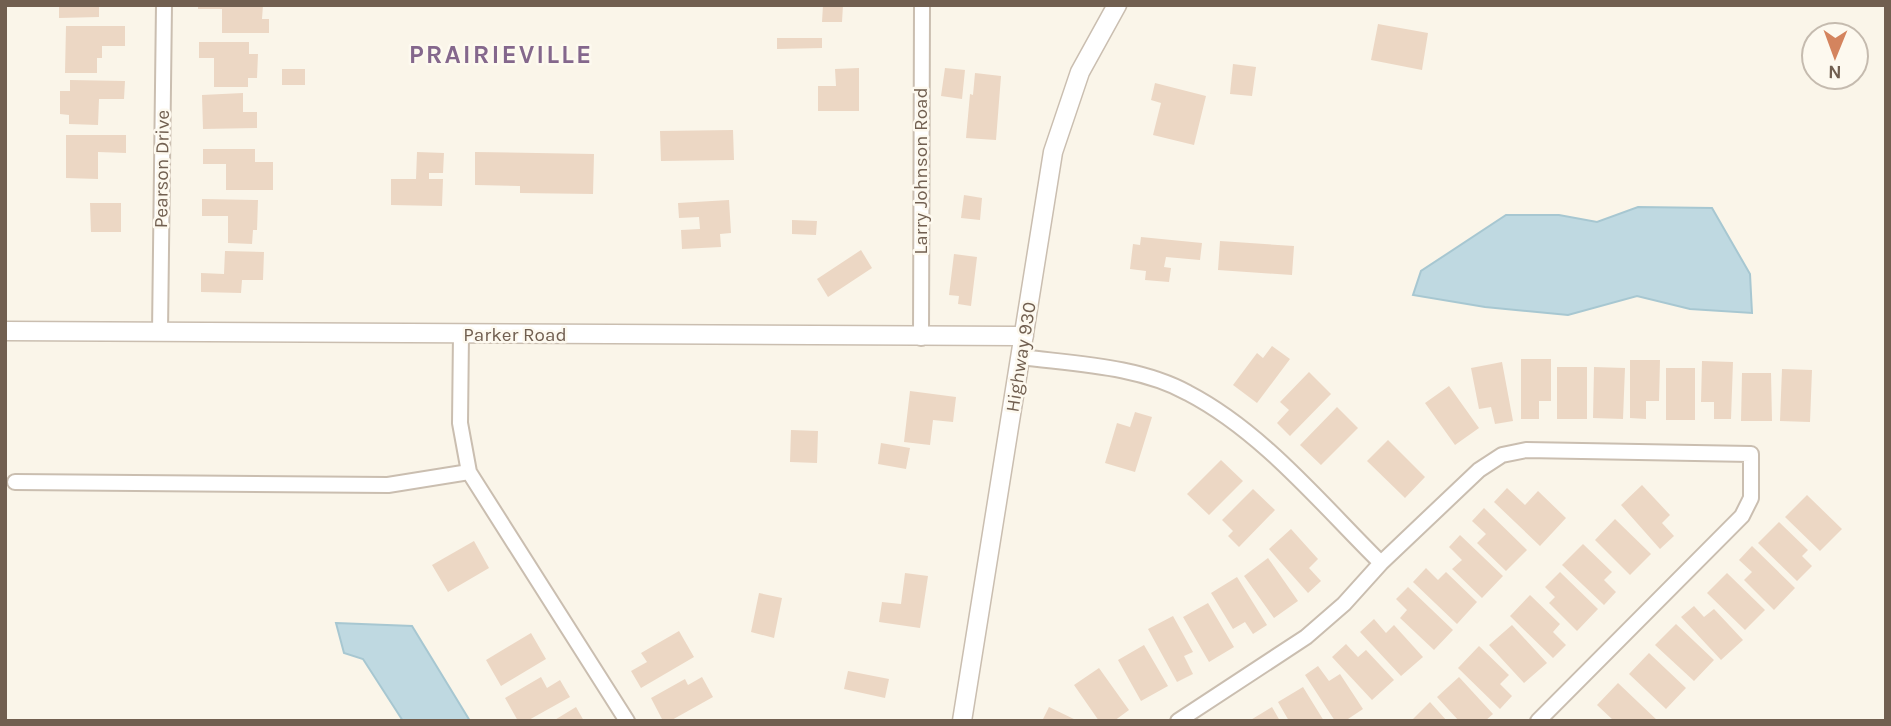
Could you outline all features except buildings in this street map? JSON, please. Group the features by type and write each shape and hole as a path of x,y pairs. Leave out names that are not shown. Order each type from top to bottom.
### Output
{"street":[{"name":"Pearson Drive","path":"160,332 164,5"},
{"name":"Larry Johnson Road","path":"921,338 922,5"},
{"name":"Highway 930","path":"962,721 1053,152 1080,72 1117,5"},
{"name":"Parker Road","path":"5,331 1024,337"},
{"path":"461,334 460,423 469,472 627,721"},
{"path":"1021,357 1125,372 1187,392 1237,425 1381,563"},
{"path":"1178,721 1306,637 1366,583 1381,563 1479,471 1502,455 1526,450 1751,454 1751,498 1742,516 1538,721"},
{"path":"15,482 388,485 469,472"}],"water":[{"path":"1638,207 1712,208 1750,274 1752,313 1690,309 1637,296 1568,315 1485,307 1413,295 1421,271 1506,215 1559,215 1597,222"},
{"path":"336,623 412,626 470,721 403,721 363,659 344,653"}],"district":[{"name":"PRAIRIEVILLE","path":"501,54"}]}
